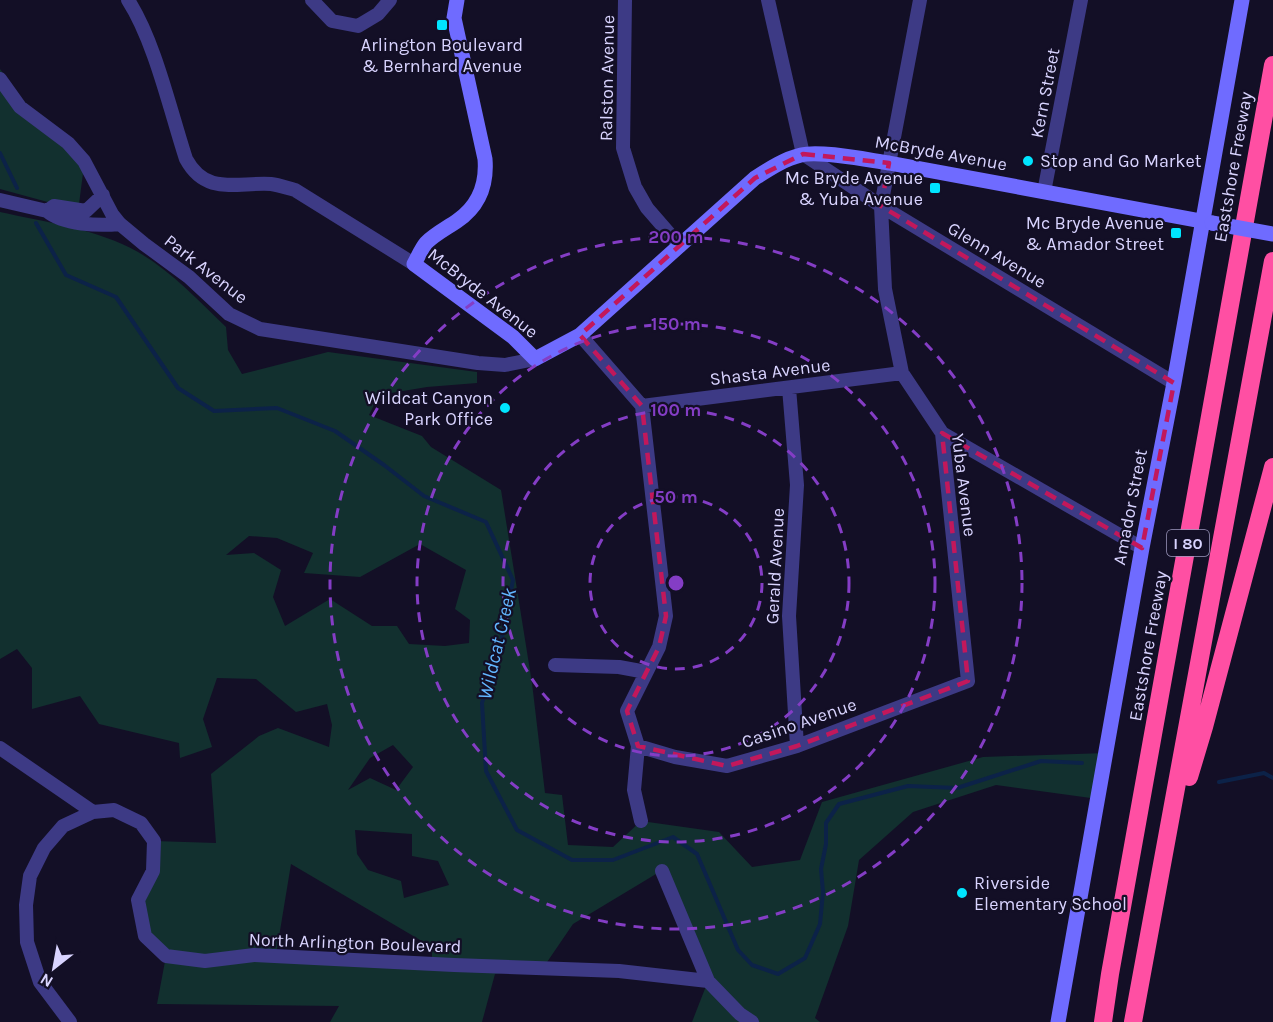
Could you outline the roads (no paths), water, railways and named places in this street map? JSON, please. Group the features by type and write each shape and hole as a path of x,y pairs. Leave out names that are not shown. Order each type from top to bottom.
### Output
{"highway":[{"name":"Eastshore Freeway","path":"1103,1022 1273,65"},
{"name":"I 80","path":"1133,1022 1273,261"},
{"path":"1164,859 1204,727 1273,467"}],"main road":[{"path":"414,264 425,244 472,208 482,191 486,174 485,159 454,18 456,0"},
{"name":"Amador Street","path":"1058,1022 1142,548 1207,223 1242,0"},
{"name":"McBryde Avenue","path":"414,264 513,337 535,359 580,335 755,178 779,163 803,154 846,156 889,163 1273,234"}],"street":[{"name":"McBryde Avenue","path":"128,0 152,54 186,159 193,171 203,180 215,184 273,184 295,190 414,264"},
{"path":"312,0 332,21 358,26 378,14 390,0"},
{"name":"Ralston Avenue","path":"626,0 623,148 635,187 647,208 680,246"},
{"path":"768,0 803,154"},
{"name":"Yuba Avenue","path":"920,0 881,206 885,289 902,373 942,433 968,681"},
{"name":"Kern Street","path":"1044,192 1081,0"},
{"name":"Park Avenue","path":"0,79 20,107 68,143 84,161 112,214 120,224 189,277 230,314 260,329 481,364 505,365 535,359"},
{"name":"Glenn Avenue","path":"803,154 881,206 1174,383"},
{"path":"85,217 103,195"},
{"path":"0,200 47,210 54,206 85,217 94,226 120,224"},
{"path":"580,335 642,406 666,616 659,647 627,711 638,746 634,790 641,821"},
{"name":"Shasta Avenue","path":"642,406 902,373"},
{"name":"Gerald Avenue","path":"789,388 797,485 789,616 797,746"},
{"path":"942,433 1142,548"},
{"path":"555,665 619,667 646,672"},
{"name":"Casino Avenue","path":"638,746 675,757 727,766 797,746 968,681"},
{"path":"0,748 93,812"},
{"name":"North Arlington Boulevard","path":"70,1022 40,982 27,942 26,905 30,876 44,848 63,826 93,812 114,810 141,823 154,841 153,871 138,900 145,936 166,956 205,961 254,955 619,971 708,981"},
{"path":"662,871 708,981 740,1014 752,1022"}],"waterway":[{"name":"Wildcat Creek","path":"0,153 17,188"},
{"name":"Wildcat Creek","path":"36,223 66,275 116,297 178,388 214,411 277,408 335,431 424,496 486,522 513,580 500,648 482,703 486,771 517,830 572,860 613,860 673,837 697,854 738,950 752,965 778,974 805,958 820,924 823,892 821,869 826,844 826,823 839,804 908,786 957,788 1041,761 1082,763"},
{"name":"Wildcat Creek","path":"1219,782 1264,773 1273,778"}],"place":[{"name":"Arlington Boulevard & Bernhard Avenue","path":"442,25"},
{"name":"Stop and Go Market","path":"1028,161"},
{"name":"Mc Bryde Avenue & Yuba Avenue","path":"935,188"},
{"name":"Mc Bryde Avenue & Amador Street","path":"1176,233"},
{"name":"Wildcat Canyon Park Office","path":"505,408"},
{"name":"Riverside Elementary School","path":"962,893"}]}
